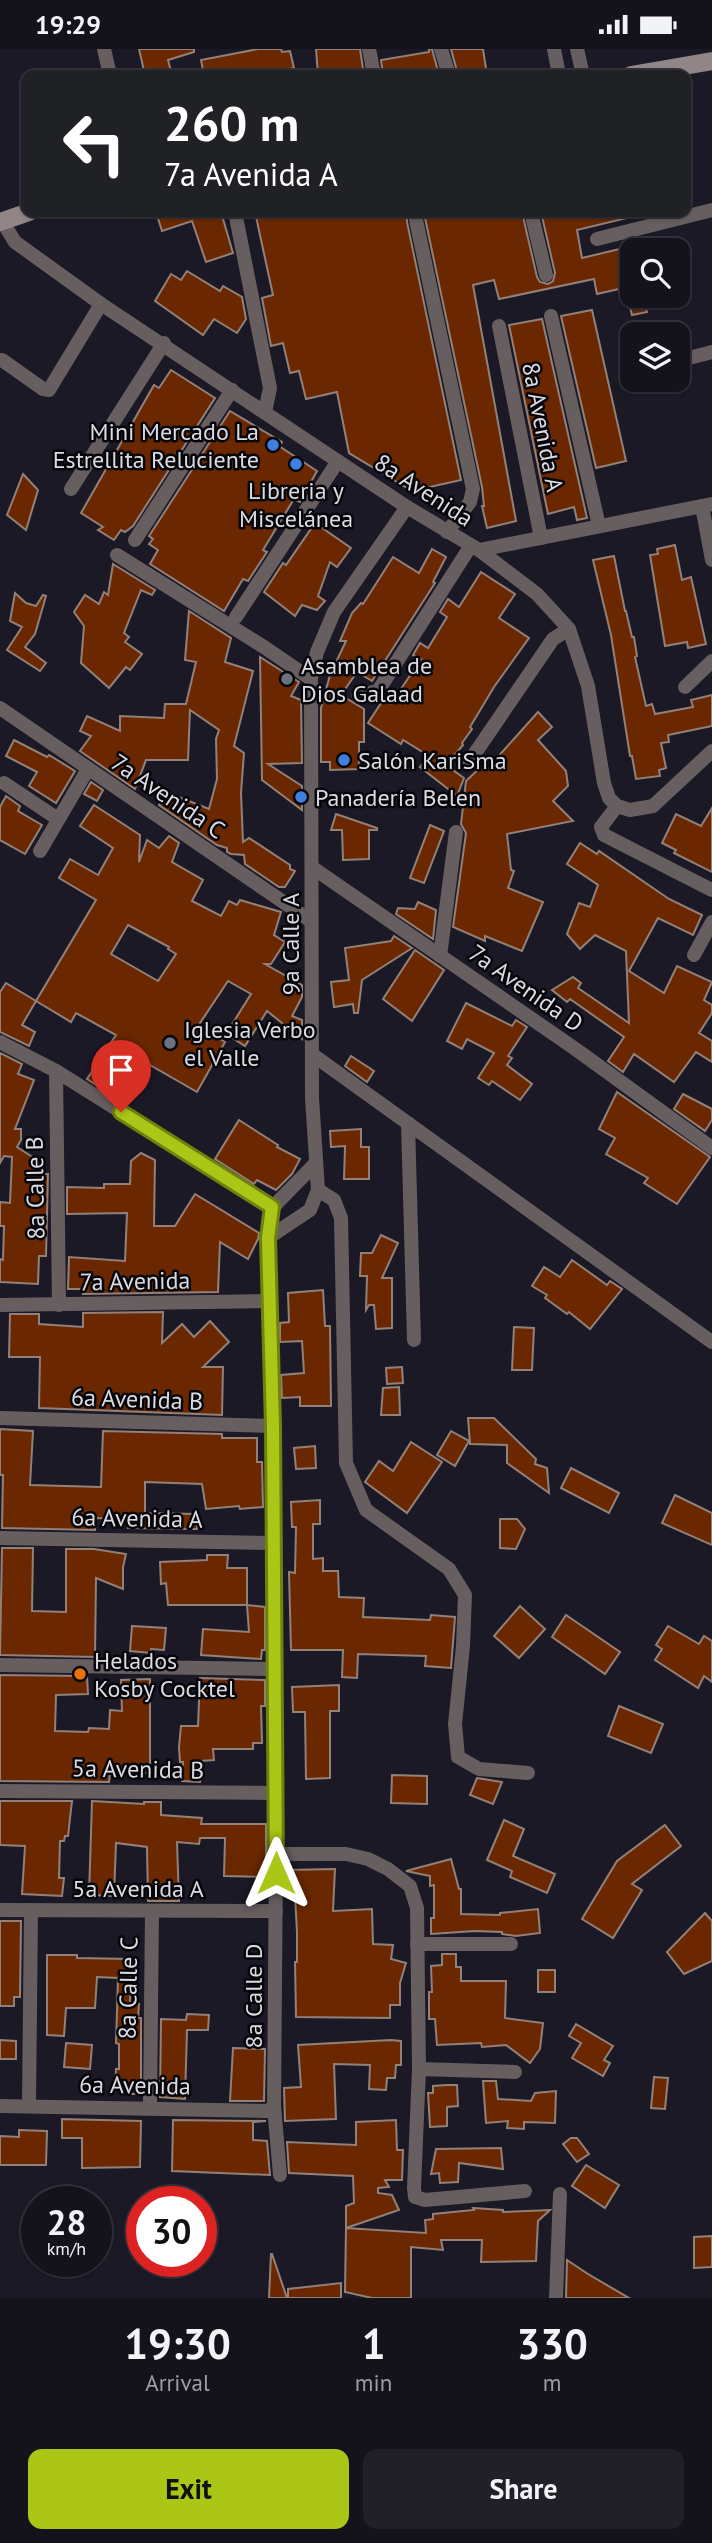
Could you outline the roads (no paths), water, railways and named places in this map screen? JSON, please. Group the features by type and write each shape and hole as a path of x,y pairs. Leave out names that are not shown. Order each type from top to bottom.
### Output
{"street":[{"path":"104,49 109,70"},
{"path":"370,49 373,70"},
{"path":"441,49 447,70"},
{"path":"554,49 558,70"},
{"path":"577,49 582,70"},
{"path":"665,70 712,63"},
{"path":"691,215 712,210"},
{"path":"1,221 21,215"},
{"path":"236,217 270,388 265,412"},
{"path":"532,217 545,275"},
{"path":"597,239 684,217"},
{"path":"416,220 473,489 470,502 447,532"},
{"name":"8a Avenida","path":"1,221 15,242 101,303 474,549 537,594 569,629 588,686 604,783 609,798 617,806"},
{"path":"2,360 43,389 50,390 101,303"},
{"path":"551,316 599,526"},
{"name":"8a Avenida A","path":"499,325 541,538"},
{"path":"71,489 164,343"},
{"path":"690,358 712,352"},
{"path":"135,540 232,390"},
{"path":"236,617 338,461"},
{"path":"358,695 378,691 474,549 707,505 712,560"},
{"name":"9a Calle A","path":"318,1190 315,1164 311,921 311,679 317,652 334,612 407,506"},
{"path":"117,555 311,679"},
{"path":"469,762 553,639 569,629"},
{"path":"685,687 712,661"},
{"name":"7a Avenida C","path":"0,708 311,921"},
{"path":"712,751 653,806 630,810 617,806 601,827 604,835 712,890"},
{"path":"40,851 88,769"},
{"path":"4,783 58,819"},
{"path":"440,956 456,832"},
{"name":"7a Avenida D","path":"313,868 574,1048 712,1148"},
{"path":"694,955 712,922"},
{"path":"0,1042 56,1071 272,1207 315,1164"},
{"path":"313,1055 712,1342"},
{"name":"8a Calle B","path":"56,1071 59,1305"},
{"path":"408,1123 414,1340"},
{"path":"268,1238 310,1210 317,1199 318,1190 337,1203 341,1218 346,1463 366,1510 449,1569 465,1595 455,1724 458,1757 479,1769 528,1773"},
{"name":"8a Calle D","path":"272,1207 268,1238 273,1426 276,1911 271,2108 280,2175"},
{"name":"7a Avenida","path":"0,1305 270,1301"},
{"name":"6a Avenida B","path":"0,1418 273,1426"},
{"name":"6a Avenida A","path":"0,1538 273,1543"},
{"path":"0,1664 274,1669"},
{"name":"5a Avenida B","path":"0,1791 275,1793"},
{"path":"276,1854 346,1854 368,1859 388,1869 410,1887 417,1908 419,2069 415,2197 425,2200 526,2191"},
{"name":"5a Avenida A","path":"0,1910 276,1911"},
{"path":"29,2105 31,1910"},
{"name":"8a Calle C","path":"150,2107 152,1910"},
{"path":"417,1944 511,1944"},
{"path":"419,2069 515,2072"},
{"name":"6a Avenida","path":"0,2106 271,2108"},
{"path":"556,2298 559,2194"}],"place":[{"name":"Mini Mercado La Estrellita Reluciente","path":"273,445"},
{"name":"Libreria y Miscelánea","path":"296,464"},
{"name":"Asamblea de Dios Galaad","path":"287,679"},
{"name":"Salón KariSma","path":"344,760"},
{"name":"Panadería Belen","path":"301,797"},
{"name":"Iglesia Verbo el Valle","path":"170,1043"},
{"name":"Helados Kosby Cocktel","path":"80,1674"}]}
